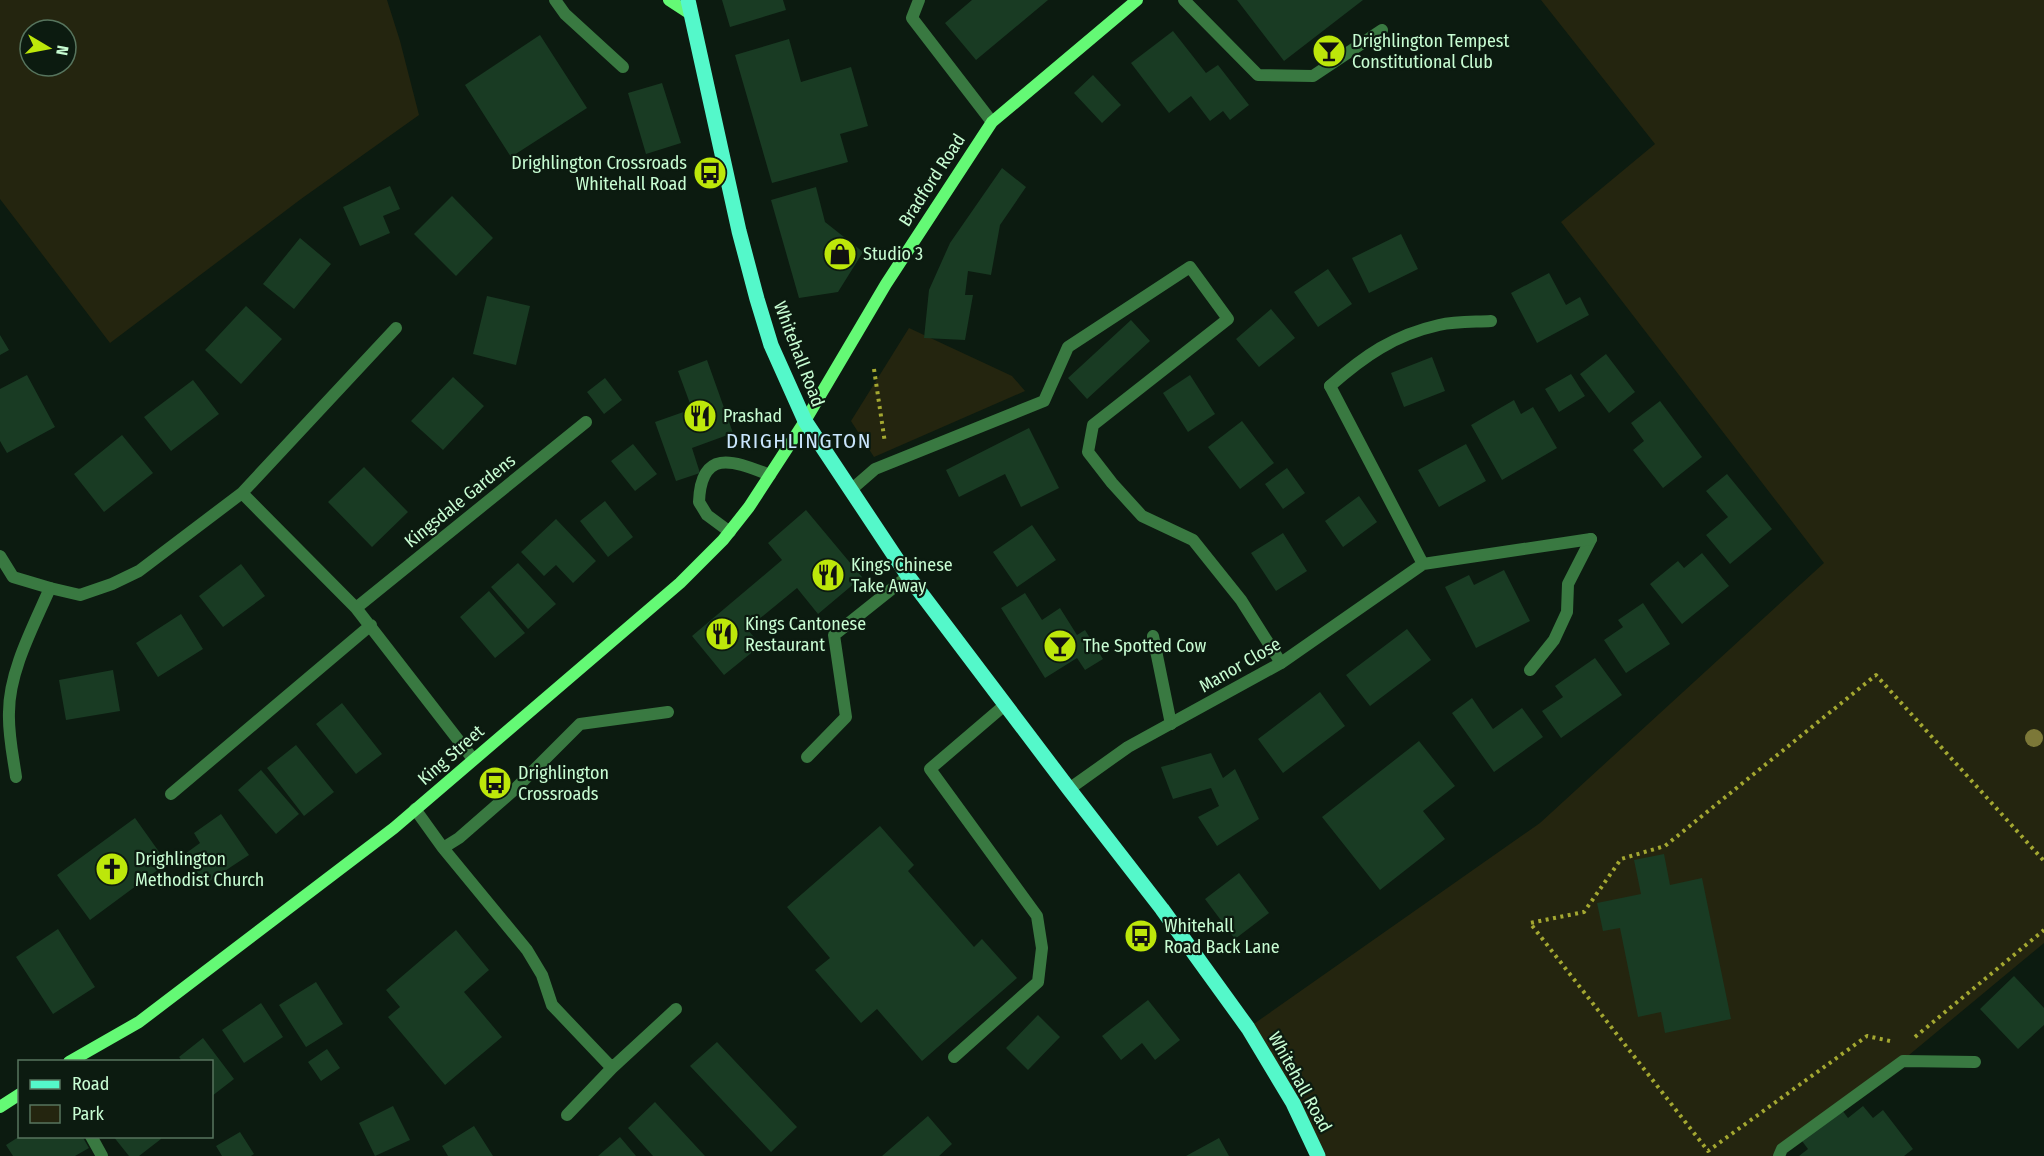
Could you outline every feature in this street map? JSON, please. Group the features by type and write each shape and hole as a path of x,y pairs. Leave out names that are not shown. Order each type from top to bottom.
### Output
{"main road":[{"path":"669,0 692,15"},
{"name":"Whitehall Road","path":"688,0 739,231 757,299 771,345 805,421 908,576 1162,909 1248,1028 1293,1103 1318,1156"},
{"name":"Bradford Road","path":"805,421 886,284 993,122 1137,0"},
{"name":"King Street","path":"72,1060 139,1022 394,828 680,583 730,532 805,421"},
{"path":"0,1107 18,1095"}],"street":[{"path":"555,0 565,14 623,67"},
{"path":"919,0 912,18 993,122"},
{"path":"1184,0 1258,75 1314,76 1383,30"},
{"path":"852,489 875,469 1044,401 1068,347 1190,267 1228,319 1093,425 1088,452 1142,516 1193,540 1241,600 1281,663"},
{"path":"1424,564 1330,386 1359,360 1410,333 1442,324 1491,321"},
{"path":"0,556 13,577 80,595 112,584 139,571 242,493 396,328"},
{"name":"Kingsdale Gardens","path":"356,608 586,422"},
{"path":"730,532 707,515 699,502 702,485 710,468 723,461 732,461 770,475"},
{"path":"242,493 371,625 473,759"},
{"name":"Manor Close","path":"1069,789 1128,747 1281,663 1424,564 1590,539 1568,584 1568,612 1554,640 1530,670"},
{"path":"807,758 846,717 834,635 908,576"},
{"path":"16,777 9,712 12,692 23,650 50,588"},
{"path":"171,794 371,625"},
{"path":"1153,636 1171,724"},
{"path":"954,1057 1038,982 1041,948 1037,916 930,769 1006,704"},
{"path":"443,848 459,838 514,790 580,724 668,712"},
{"path":"415,809 443,848 527,950 542,975 552,1005 612,1068"},
{"path":"567,1115 612,1068 676,1009"},
{"path":"1779,1156 1782,1149 1903,1060 1975,1062"},
{"path":"92,1138 102,1156"}],"path":[{"path":"874,369 888,464"},
{"path":"1892,1042 1867,1036 1708,1150 1530,923 1584,912 1621,859 1665,846 1875,675 2044,861"},
{"path":"1907,1044 2044,930"}],"green space":[{"path":"0,0 387,0 419,115 301,199 110,343 0,199"},
{"path":"1541,0 2044,0 2044,943 1903,1060 1779,1156 1318,1156 1248,1028 1540,823 1824,563 1561,222 1655,144"},
{"path":"909,328 1012,376 1025,391 874,457 851,421"}],"building":[{"path":"722,0 783,0 786,10 730,27"},
{"path":"972,0 1048,0 976,60 945,23"},
{"path":"1237,0 1363,0 1284,61"},
{"path":"1173,31 1206,73 1218,65 1249,105 1230,120 1223,111 1210,121 1191,96 1169,113 1131,63"},
{"path":"540,35 587,108 511,157 465,85"},
{"path":"789,39 801,82 851,67 868,126 840,134 848,162 772,183 735,55"},
{"path":"1093,75 1121,105 1102,123 1074,93"},
{"path":"662,83 681,143 646,154 628,93"},
{"path":"1002,168 1026,187 1000,225 991,275 968,271 965,295 973,295 965,340 924,338 929,290 950,243"},
{"path":"390,186 400,209 383,216 390,233 360,246 343,207"},
{"path":"816,187 825,222 863,252 838,292 799,298 771,200"},
{"path":"452,196 493,238 456,276 414,234"},
{"path":"1401,234 1418,269 1369,293 1352,258"},
{"path":"300,238 331,264 294,309 263,284"},
{"path":"1328,269 1352,304 1318,327 1294,292"},
{"path":"1549,273 1566,305 1580,297 1589,315 1537,343 1511,293"},
{"path":"487,296 530,306 516,365 473,354"},
{"path":"246,306 282,339 241,384 205,350"},
{"path":"1271,309 1295,338 1259,367 1236,339"},
{"path":"1131,320 1150,341 1087,399 1068,378"},
{"path":"0,335 9,350 0,355"},
{"path":"1606,354 1635,392 1609,413 1580,374"},
{"path":"1432,357 1445,391 1404,407 1391,373"},
{"name":"Prashad","path":"707,360 733,433 692,448 700,473 676,481 655,422 692,409 678,371"},
{"path":"1571,374 1585,396 1559,412 1545,389"},
{"path":"27,375 55,427 7,453 0,441 0,389"},
{"path":"1190,375 1215,414 1188,432 1163,393"},
{"path":"453,377 484,406 443,450 411,421"},
{"path":"605,378 622,400 604,414 587,392"},
{"path":"193,380 219,414 171,451 144,417"},
{"path":"1514,400 1521,414 1533,407 1557,448 1502,480 1471,425"},
{"path":"1660,401 1702,457 1663,488 1633,450 1644,441 1631,423"},
{"path":"1242,421 1274,463 1240,489 1208,447"},
{"path":"1029,428 1059,488 1021,507 1005,474 959,497 946,470"},
{"path":"122,435 153,473 104,512 74,474"},
{"path":"633,444 657,474 635,491 611,461"},
{"path":"1466,444 1486,481 1439,507 1418,470"},
{"path":"364,467 408,512 372,547 328,502"},
{"path":"1287,468 1305,493 1283,509 1265,484"},
{"path":"1727,474 1772,529 1730,564 1706,535 1728,517 1706,491"},
{"path":"1359,496 1377,522 1343,547 1325,521"},
{"path":"605,501 633,537 608,557 580,521"},
{"path":"806,510 862,577 818,614 797,588 747,629 761,645 724,675 692,636 782,560 768,543"},
{"path":"556,519 596,561 573,583 556,565 544,576 521,552"},
{"path":"1032,525 1056,560 1017,587 993,552"},
{"path":"1283,533 1307,571 1276,591 1251,553"},
{"path":"1702,553 1729,586 1682,624 1650,584 1678,561 1684,568"},
{"path":"518,563 556,604 528,629 491,587"},
{"path":"241,564 265,596 223,627 199,596"},
{"path":"1504,570 1530,621 1476,648 1445,587 1469,575 1474,585"},
{"path":"489,591 525,633 495,658 460,617"},
{"name":"The Spotted Cow","path":"1025,593 1042,620 1060,608 1077,635 1085,630 1103,659 1085,670 1077,658 1045,678 1001,608"},
{"path":"1643,603 1670,644 1626,673 1604,640 1623,627 1618,620"},
{"path":"181,614 203,649 158,677 136,643"},
{"path":"1407,629 1431,660 1370,706 1346,675"},
{"path":"1595,658 1622,695 1561,738 1542,711 1563,697 1555,686"},
{"path":"113,670 120,711 66,720 59,680"},
{"path":"1320,692 1345,726 1283,773 1258,739"},
{"path":"1472,698 1493,729 1522,708 1543,737 1494,772 1452,713"},
{"path":"342,703 382,754 356,774 316,724"},
{"path":"1419,741 1455,786 1423,811 1445,839 1380,890 1322,817"},
{"path":"296,745 334,792 304,816 267,768"},
{"path":"1211,753 1223,778 1235,769 1259,819 1217,846 1198,817 1219,806 1211,788 1173,799 1161,767"},
{"path":"261,770 299,814 276,834 238,790"},
{"path":"221,814 249,855 205,884 185,854 200,843 194,833"},
{"name":"Drighlington Methodist Church","path":"135,818 167,863 90,920 57,875"},
{"path":"880,826 914,865 908,871 974,947 982,939 1017,978 922,1061 877,1009 861,1023 815,970 830,958 787,907"},
{"path":"1664,854 1670,885 1702,878 1731,1019 1665,1033 1661,1012 1638,1017 1620,928 1603,931 1597,903 1641,894 1634,860"},
{"path":"1239,873 1269,913 1235,939 1205,899"},
{"path":"58,929 95,987 53,1014 16,957"},
{"path":"456,930 489,970 464,992 502,1037 445,1085 388,1017 400,1007 386,990"},
{"path":"2014,976 2044,1008 2044,1025 2018,1049 1980,1009"},
{"path":"316,982 343,1024 306,1047 279,1005"},
{"path":"1148,1000 1180,1040 1155,1060 1142,1043 1121,1060 1102,1036"},
{"path":"261,1003 283,1037 244,1063 222,1030"},
{"path":"1038,1015 1060,1037 1028,1070 1006,1048"},
{"path":"203,1038 234,1079 213,1095 213,1060 181,1060 179,1057"},
{"path":"717,1042 797,1127 771,1152 690,1066"},
{"path":"327,1049 340,1068 321,1081 308,1062"},
{"path":"655,1102 705,1156 653,1156 628,1128"},
{"path":"393,1106 410,1140 375,1156 359,1123"},
{"path":"1863,1106 1873,1118 1883,1110 1913,1149 1904,1156 1799,1156 1808,1149 1802,1141 1842,1110 1848,1118"},
{"path":"928,1116 952,1144 939,1156 882,1156"},
{"path":"474,1126 493,1156 448,1156 442,1146"},
{"path":"240,1132 254,1154 251,1156 222,1156 216,1146"},
{"path":"18,1137 83,1138 89,1148 75,1156 13,1156 6,1145"},
{"path":"620,1137 636,1156 598,1156"},
{"path":"115,1138 161,1139 139,1156 129,1156"},
{"path":"1219,1138 1229,1156 1186,1156"}],"place":[{"name":"Drighlington Tempest Constitutional Club","path":"1329,51"},
{"name":"Drighlington Crossroads Whitehall Road","path":"710,173"},
{"name":"Studio 3","path":"840,254"},
{"name":"Prashad","path":"700,416"},
{"name":"Kings Chinese Take Away","path":"828,575"},
{"name":"Kings Cantonese Restaurant","path":"722,634"},
{"name":"The Spotted Cow","path":"1060,646"},
{"name":"Drighlington Crossroads","path":"495,783"},
{"name":"Drighlington Methodist Church","path":"112,869"},
{"name":"Whitehall Road Back Lane","path":"1141,936"}],"district":[{"name":"DRIGHLINGTON","path":"799,441"}]}
